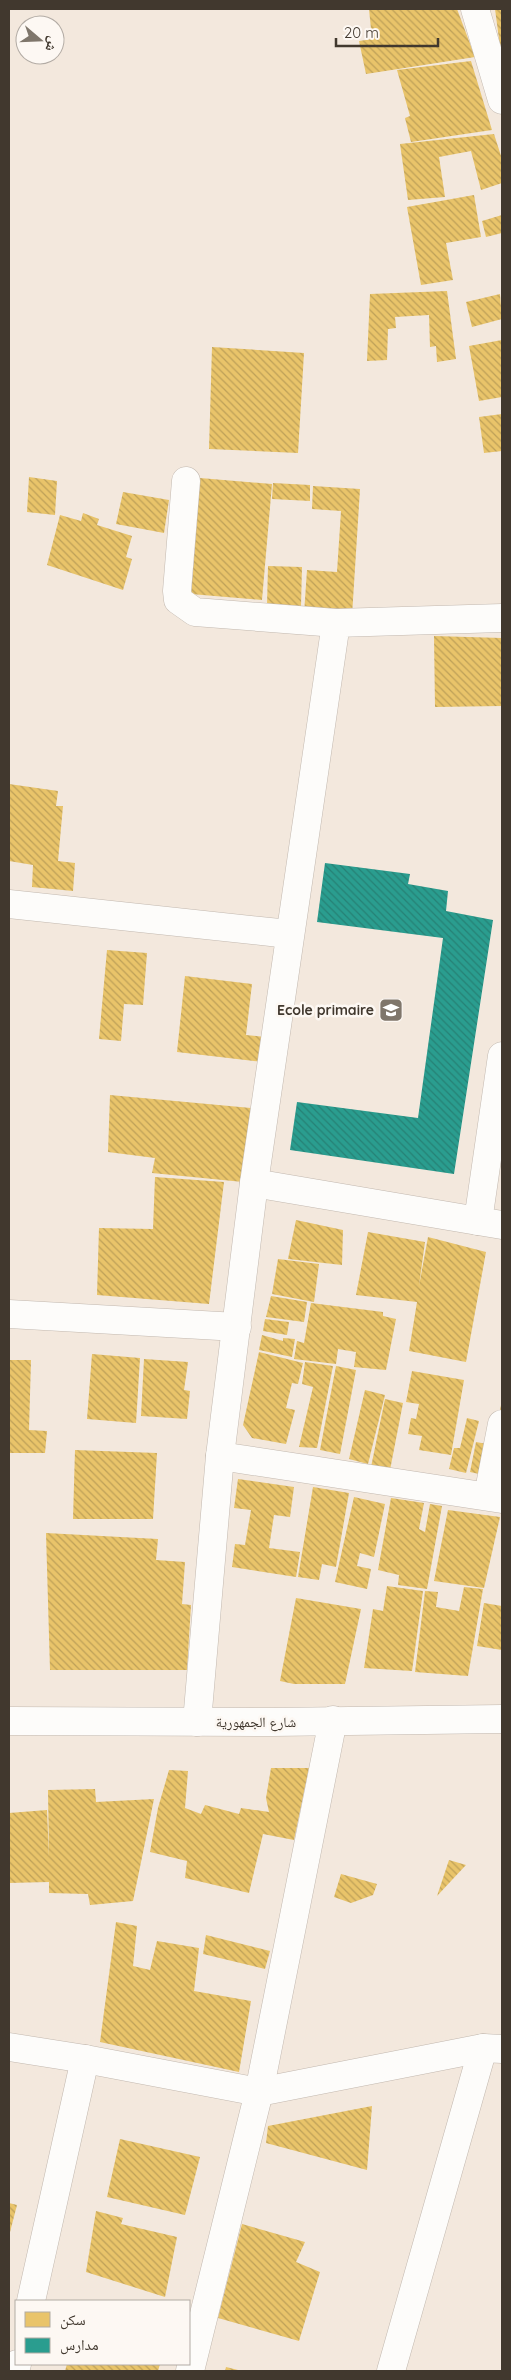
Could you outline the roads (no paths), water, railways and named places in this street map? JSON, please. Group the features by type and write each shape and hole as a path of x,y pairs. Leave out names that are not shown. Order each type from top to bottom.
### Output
{"street":[{"path":"474,9 502,100"},
{"path":"186,482 177,591 178,600 186,608 195,612 336,623 502,618"},
{"path":"196,1722 220,1456 254,1183 336,623"},
{"path":"9,904 289,934"},
{"path":"254,1183 490,1223 502,1056"},
{"path":"9,1314 237,1327"},
{"path":"220,1456 495,1497 502,1424"},
{"name":"شارع الجمهورية","path":"9,1721 196,1722 502,1719"},
{"path":"190,2371 259,2092 333,1720"},
{"path":"9,2047 85,2059 259,2092 492,2049 391,2371"},
{"path":"31,2300 85,2059"}],"place":[{"name":"Ecole primaire","path":"391,1010"}]}
